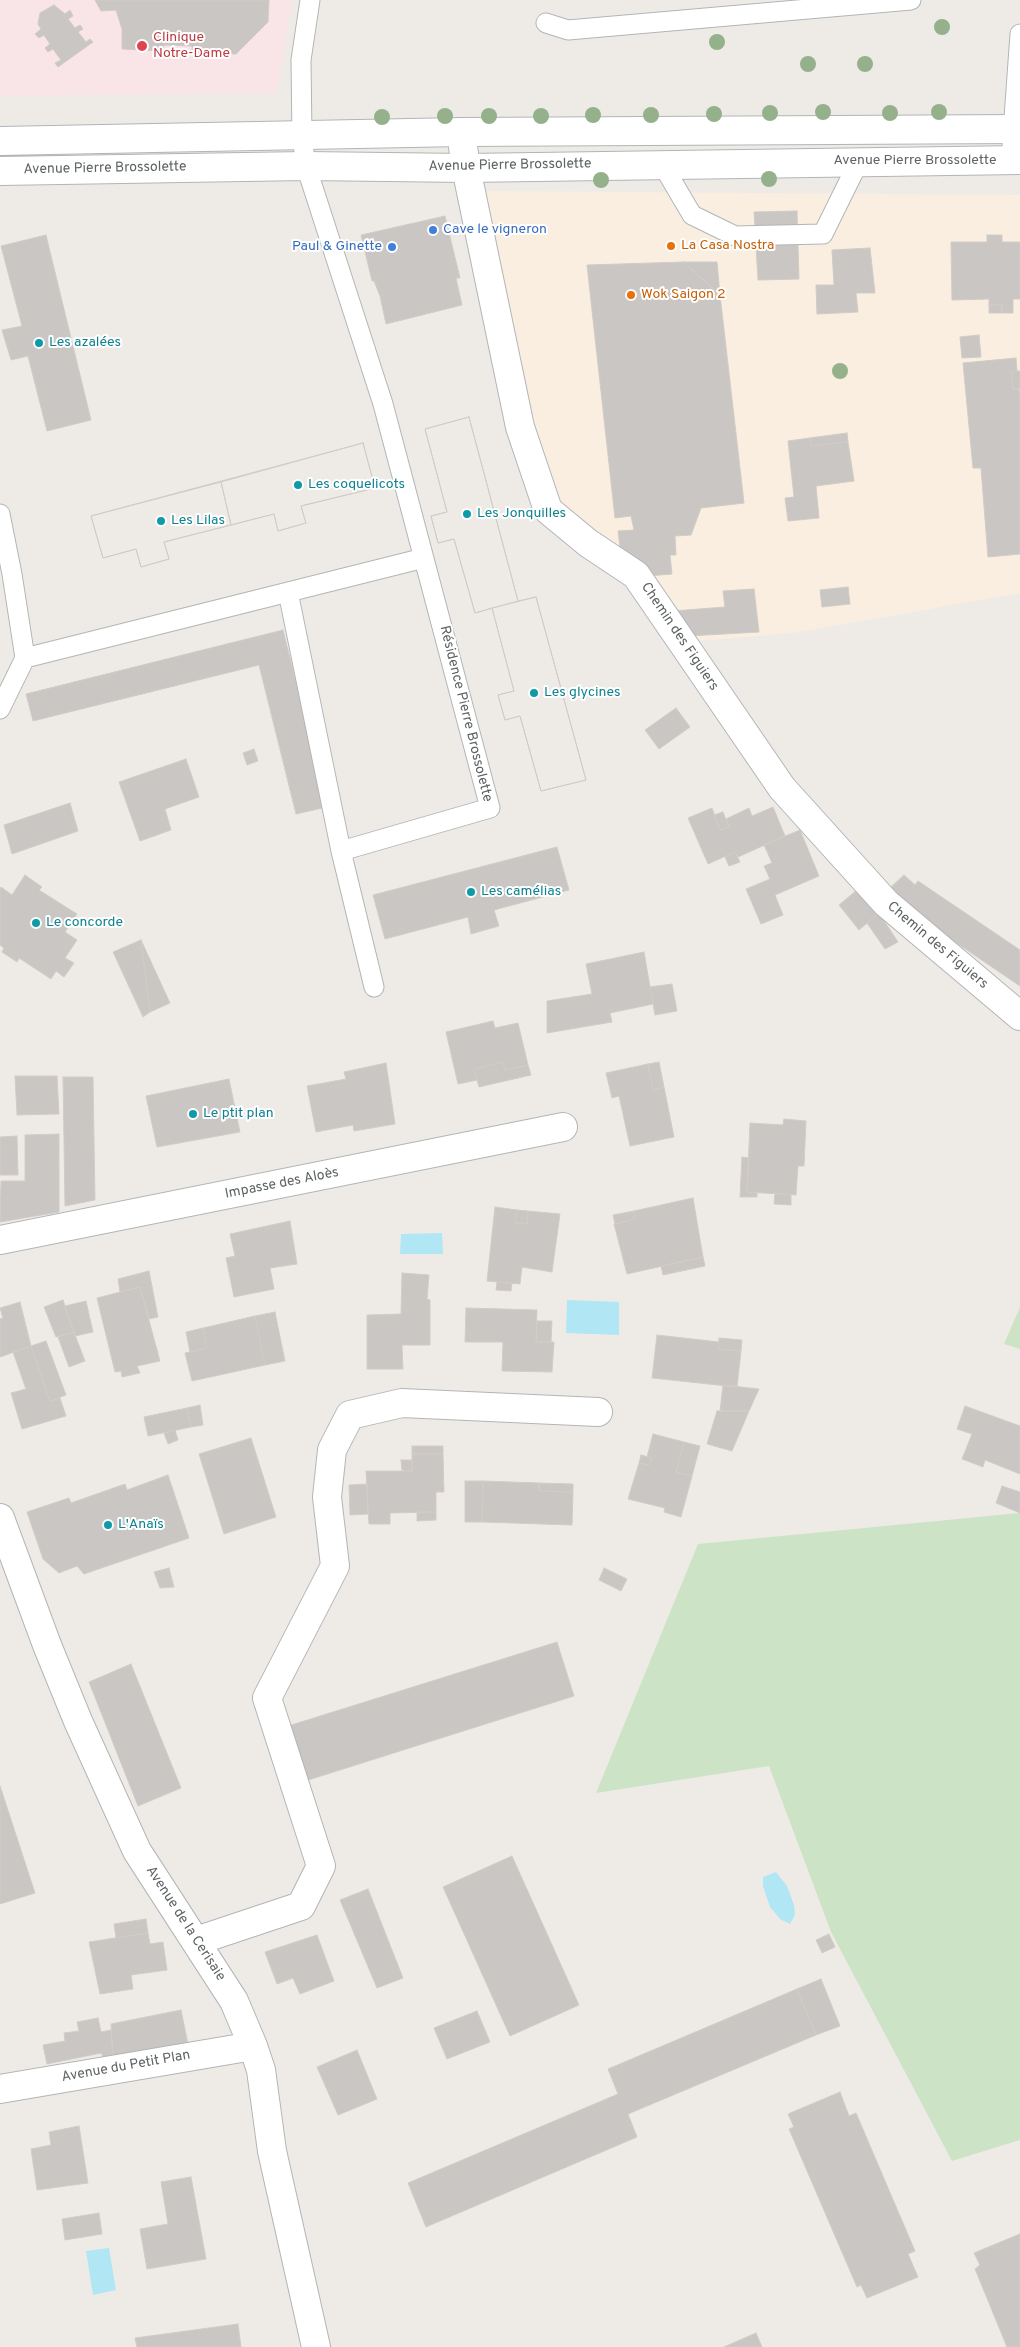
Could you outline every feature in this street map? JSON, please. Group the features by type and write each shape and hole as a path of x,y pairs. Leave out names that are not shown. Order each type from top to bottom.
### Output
{"street":[{"path":"0,141 302,137 461,132 1016,130"},
{"name":"Chemin des Figuiers","path":"461,132 466,168 520,426 548,510 588,543 636,575 782,788 886,903 1020,1016"},
{"name":"Avenue Pierre Brossolette","path":"0,171 306,166 466,168 1015,160"},
{"name":"Impasse des Aloès","path":"0,1240 563,1127"},
{"path":"196,1941 301,1906 321,1866 267,1698 335,1566 328,1497 332,1450 350,1415 402,1402 598,1412"},
{"name":"Avenue de la Cerisaie","path":"0,1518 46,1646 137,1851 234,2001 253,2046 261,2070 272,2151 316,2347"},
{"name":"Avenue du Petit Plan","path":"0,2089 253,2046"}],"lane":[{"name":"Résidence Pierre Brossolette","path":"310,0 301,60 302,137 306,166 383,404 490,808 341,851"},
{"path":"546,23 568,30 911,0"},
{"path":"1015,160 1020,34"},
{"path":"662,164 692,215 734,236 823,234 859,161"},
{"path":"0,514 12,574 25,658 0,709"},
{"path":"25,658 424,558"},
{"path":"288,592 341,851 374,987"}],"shaded area":[{"name":"Clinique Notre-Dame","path":"0,0 292,0 277,93 0,96"},
{"path":"479,191 1020,195 1020,593 800,632 687,642 553,507"}],"green space":[{"path":"1020,1307 1020,1349 1004,1344"},
{"path":"1020,1513 1020,2140 952,2161 831,1932 769,1766 596,1793 698,1544"}],"water":[{"path":"442,1233 443,1254 400,1254 401,1234"},
{"path":"567,1300 619,1302 619,1335 566,1333"},
{"path":"776,1872 787,1886 794,1905 795,1915 790,1924 780,1919 770,1907 763,1886 763,1877"},
{"path":"109,2248 116,2290 93,2295 86,2251"}],"building":[{"path":"95,0 269,0 268,22 236,54 192,53 192,46 164,45 163,51 122,49 122,29 116,10 101,11"},
{"path":"54,5 65,14 70,10 73,16 68,19 75,28 80,25 83,29 78,32 86,42 90,39 93,42 58,67 55,63 61,60 53,49 48,52 45,48 50,44 44,35 39,38 35,34 41,29 38,24 40,13"},
{"path":"797,211 799,279 758,280 754,212"},
{"path":"445,216 460,278 456,278 462,305 386,324 380,296 374,281 372,281 361,235"},
{"name":"Les azalées","path":"46,235 91,420 47,431 28,356 11,360 2,330 22,326 1,246"},
{"path":"987,235 1002,235 1002,242 1020,242 1020,299 1013,299 1013,313 1002,313 1002,305 989,305 989,299 952,300 951,242 987,242"},
{"path":"870,248 875,293 856,293 858,312 817,314 816,285 834,285 832,250"},
{"path":"684,262 720,295 744,503 701,508 691,535 675,536 676,555 670,555 672,574 647,576 621,555 618,531 634,530 631,516 615,518 587,265"},
{"path":"684,262 717,262 720,295 702,279"},
{"path":"989,305 1002,305 1002,313 989,313"},
{"path":"979,335 981,357 962,358 960,337"},
{"path":"1016,358 1017,371 1011,372 1013,389 1019,389 1020,397 1020,554 988,557 981,468 973,468 963,363"},
{"path":"1020,371 1020,389 1013,389 1011,372"},
{"path":"469,417 518,601 536,597 586,780 541,791 520,716 505,720 498,695 514,691 492,608 475,613 454,539 438,543 431,516 447,512 425,429"},
{"name":"Les Jonquilles","path":"469,417 518,601 475,613 454,539 438,543 431,516 447,512 425,429"},
{"path":"847,433 848,442 811,446 810,438"},
{"path":"810,438 811,446 848,442 854,481 816,486 819,518 788,521 785,498 794,497 788,441"},
{"path":"363,443 375,488 301,506 306,523 278,531 274,514 164,542 169,559 141,567 136,549 103,558 91,516"},
{"name":"Les coquelicots","path":"363,443 375,488 301,506 306,523 278,531 274,514 231,525 221,482"},
{"name":"Les Lilas","path":"221,482 231,525 164,542 169,559 141,567 136,549 103,558 91,516"},
{"path":"848,587 850,604 822,607 820,590"},
{"path":"754,589 759,632 688,636 673,611 725,607 723,591"},
{"name":"Les glycines","path":"536,597 586,780 541,791 520,716 505,720 498,695 514,691 492,608"},
{"path":"283,630 327,807 296,814 259,665 33,721 26,694"},
{"path":"676,708 690,727 659,749 645,730"},
{"path":"254,749 258,761 247,765 243,753"},
{"path":"186,759 199,797 165,809 171,830 140,841 119,782"},
{"path":"70,803 78,831 12,854 4,825"},
{"path":"773,807 785,836 738,857 735,852 708,864 688,818 712,808 720,830 729,827 726,819 749,808 752,816"},
{"path":"723,812 729,827 720,830 714,815"},
{"path":"800,830 819,876 775,895 783,915 761,924 746,889 770,879 764,866 772,863 764,845"},
{"name":"Les camélias","path":"557,847 569,890 494,910 499,926 471,934 468,917 385,939 373,895"},
{"path":"735,852 740,862 729,866 725,857"},
{"name":"Le concorde","path":"25,875 42,887 39,890 77,914 65,932 77,940 65,958 74,963 64,977 56,971 51,979 19,958 17,962 2,952 4,948 0,945 0,889 1,887 12,895"},
{"path":"904,875 915,885 918,881 1020,950 1020,986 902,906 890,888"},
{"path":"857,890 880,912 859,930 839,905"},
{"path":"879,913 898,942 885,949 867,923"},
{"path":"141,940 170,1003 150,1012"},
{"path":"141,940 150,1012 143,1017 113,952"},
{"path":"644,952 653,1004 610,1013 612,1022 547,1033 547,1001 592,994 586,964"},
{"path":"672,984 677,1011 655,1015 650,987"},
{"path":"493,1021 495,1028 518,1023 528,1065 505,1070 503,1062 474,1069 477,1080 458,1084 446,1032"},
{"path":"503,1062 505,1070 528,1065 531,1075 479,1087 474,1069"},
{"path":"659,1062 664,1087 653,1090 648,1064"},
{"path":"386,1063 395,1124 354,1131 353,1125 316,1132 307,1086 346,1079 344,1072"},
{"path":"648,1064 653,1090 664,1087 674,1137 630,1146 619,1096 612,1098 606,1073"},
{"path":"15,1076 57,1076 59,1114 17,1115"},
{"path":"63,1077 93,1077 95,1200 65,1206"},
{"name":"Le ptit plan","path":"229,1079 240,1132 157,1147 146,1096"},
{"path":"784,1119 806,1121 804,1166 798,1166 796,1195 747,1192 750,1123 783,1125"},
{"path":"59,1134 59,1212 0,1222 1,1181 25,1181 25,1135"},
{"path":"17,1136 18,1175 0,1175 0,1137"},
{"path":"742,1157 749,1158 747,1192 757,1193 757,1197 740,1197"},
{"path":"775,1193 791,1195 791,1205 774,1204"},
{"path":"693,1198 703,1257 627,1274 614,1224 635,1219 634,1211"},
{"path":"495,1207 517,1210 515,1223 527,1224 528,1211 560,1214 552,1272 522,1267 520,1284 487,1281"},
{"path":"517,1210 528,1211 527,1224 515,1223"},
{"path":"634,1211 635,1219 615,1224 613,1215"},
{"path":"290,1221 297,1264 270,1268 274,1289 234,1297 226,1258 235,1256 230,1234"},
{"path":"703,1257 705,1266 663,1275 661,1266"},
{"path":"149,1271 158,1317 149,1319 140,1287 120,1292 118,1279"},
{"path":"402,1273 429,1275 427,1299 430,1300 430,1345 402,1345 403,1369 367,1369 367,1315 401,1314"},
{"path":"497,1282 512,1283 511,1291 496,1290"},
{"path":"140,1287 160,1361 137,1366 140,1373 122,1377 121,1371 115,1372 97,1298"},
{"path":"63,1300 74,1332 56,1337 44,1307"},
{"path":"86,1301 93,1332 75,1336 65,1306"},
{"path":"20,1302 31,1346 0,1357 0,1319 3,1318 0,1308"},
{"path":"466,1308 537,1310 536,1342 554,1342 552,1372 502,1371 503,1342 465,1342"},
{"path":"275,1312 285,1361 265,1365 255,1316"},
{"path":"255,1316 265,1365 192,1381 185,1353 207,1348 203,1328"},
{"path":"537,1321 552,1321 551,1342 536,1342"},
{"path":"203,1328 207,1348 190,1352 186,1332"},
{"path":"74,1332 85,1361 69,1367 58,1337"},
{"path":"657,1335 719,1342 718,1349 741,1351 737,1387 652,1378"},
{"path":"719,1338 742,1340 741,1351 718,1349"},
{"path":"46,1341 66,1395 50,1401 31,1346"},
{"path":"31,1346 50,1401 60,1398 66,1416 22,1429 11,1393 26,1389 13,1352"},
{"path":"723,1385 759,1389 749,1411 720,1411"},
{"path":"200,1405 203,1425 191,1427 187,1408"},
{"path":"965,1406 1020,1426 1020,1474 985,1460 983,1467 962,1459 972,1434 957,1429"},
{"path":"187,1408 191,1427 148,1436 144,1417"},
{"path":"717,1411 749,1411 732,1451 707,1444"},
{"path":"175,1430 178,1440 168,1444 164,1433"},
{"path":"653,1434 684,1442 676,1472 692,1476 681,1517 664,1512 665,1508 628,1499 639,1463 649,1465 652,1458 647,1457"},
{"path":"251,1438 276,1517 224,1534 199,1454"},
{"path":"684,1442 700,1446 692,1476 676,1472"},
{"path":"412,1446 443,1446 443,1454 412,1454"},
{"path":"412,1454 443,1454 444,1492 436,1492 436,1512 390,1513 390,1524 369,1524 366,1471 412,1471"},
{"path":"641,1455 652,1458 649,1465 639,1463"},
{"path":"401,1460 412,1460 412,1471 402,1470"},
{"name":"L'Anaïs","path":"168,1475 189,1538 84,1574 77,1566 59,1573 43,1559 27,1512 69,1498 71,1503 125,1484 127,1490"},
{"path":"465,1481 483,1481 482,1522 465,1522"},
{"path":"483,1481 539,1483 539,1491 573,1492 572,1525 482,1522"},
{"path":"539,1483 573,1484 573,1492 539,1491"},
{"path":"367,1484 368,1514 350,1515 349,1485"},
{"path":"1002,1486 1020,1492 1020,1513 996,1503"},
{"path":"417,1512 436,1512 436,1520 417,1521"},
{"path":"169,1568 174,1587 160,1588 154,1572"},
{"path":"604,1568 627,1579 621,1591 599,1580"},
{"path":"557,1642 574,1696 302,1782 285,1727"},
{"path":"131,1664 181,1788 138,1806 89,1682"},
{"path":"0,1786 35,1893 0,1904"},
{"path":"512,1856 579,2005 510,2036 443,1887"},
{"path":"368,1889 403,1978 377,1988 340,1900"},
{"path":"146,1919 148,1933 116,1938 114,1924"},
{"path":"148,1933 150,1944 163,1942 167,1970 131,1975 133,1989 100,1994 89,1942"},
{"path":"829,1934 835,1947 822,1953 816,1940"},
{"path":"317,1935 334,1981 300,1994 293,1978 277,1984 265,1952"},
{"path":"821,1979 840,2026 816,2035 797,1989"},
{"path":"797,1989 816,2035 628,2114 637,2137 426,2227 408,2183 618,2094 608,2069"},
{"path":"181,2010 188,2044 113,2057 111,2024"},
{"path":"477,2011 490,2042 447,2059 434,2028"},
{"path":"98,2018 101,2032 111,2030 113,2057 104,2058 101,2053 47,2064 43,2045 65,2041 64,2033 79,2031 77,2022"},
{"path":"357,2050 377,2099 338,2115 317,2067"},
{"path":"840,2092 849,2116 856,2113 915,2251 908,2254 918,2277 867,2298 861,2285 857,2287 789,2129 794,2127 788,2114"},
{"path":"79,2126 88,2183 37,2190 31,2149 51,2145 49,2132"},
{"path":"191,2177 206,2259 147,2269 140,2229 168,2224 161,2182"},
{"path":"99,2213 102,2234 65,2240 62,2219"},
{"path":"1020,2234 1020,2347 1007,2347 975,2269 980,2265 974,2253"},
{"path":"238,2324 241,2347 137,2347 135,2338"},
{"path":"756,2333 762,2347 724,2347"}],"place":[{"name":"Clinique Notre-Dame","path":"142,46"},
{"name":"Cave le vigneron","path":"433,230"},
{"name":"La Casa Nostra","path":"671,246"},
{"name":"Paul & Ginette","path":"392,247"},
{"name":"Wok Saigon 2","path":"631,295"},
{"name":"Les azalées","path":"39,343"},
{"name":"Les coquelicots","path":"298,485"},
{"name":"Les Jonquilles","path":"467,514"},
{"name":"Les Lilas","path":"161,521"},
{"name":"Les glycines","path":"534,693"},
{"name":"Les camélias","path":"471,892"},
{"name":"Le concorde","path":"36,923"},
{"name":"Le ptit plan","path":"193,1114"},
{"name":"L'Anaïs","path":"108,1525"}]}
